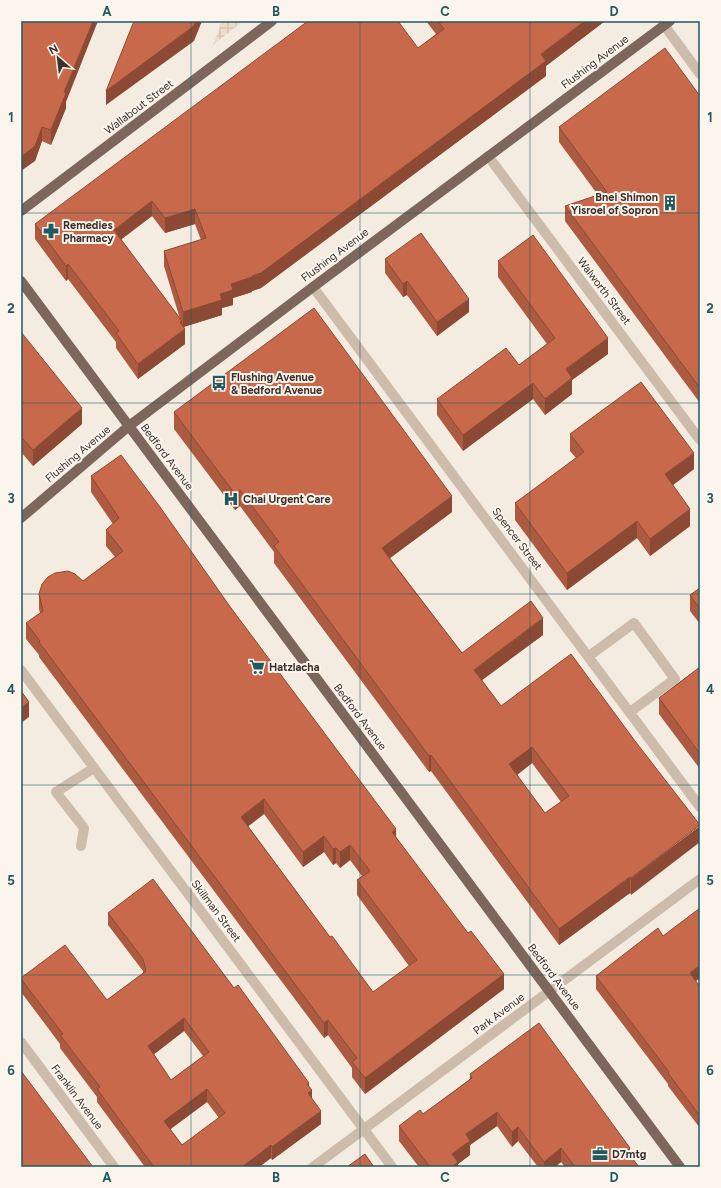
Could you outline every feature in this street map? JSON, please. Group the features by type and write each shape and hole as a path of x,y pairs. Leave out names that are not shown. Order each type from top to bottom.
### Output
{"main road":[{"name":"Wallabout Street","path":"21,211 272,21"},
{"name":"Flushing Avenue","path":"21,518 129,426 312,287 667,23"},
{"name":"Bedford Avenue","path":"21,281 680,1167"}],"street":[{"path":"667,23 700,74"},
{"name":"Walworth Street","path":"488,156 700,440"},
{"name":"Spencer Street","path":"312,287 589,656 700,807"},
{"path":"589,656 634,623 675,680 630,712"},
{"name":"Skillman Street","path":"21,670 392,1167"},
{"path":"81,846 84,828 56,792 94,768"},
{"name":"Park Avenue","path":"312,1167 700,879"},
{"name":"Franklin Avenue","path":"21,1042 114,1167"}],"shaded area":[{"path":"222,21 243,21 213,45 217,35"}],"building":[{"path":"21,21 93,21 64,92 66,93 51,130 42,127 35,146 21,157"},
{"path":"134,21 196,21 194,26 106,91"},
{"path":"308,21 398,21 418,48 444,29 438,21 585,21 541,54 546,61 261,273 231,284 233,290 220,294 222,300 183,312 164,251 206,238 195,209 165,218 152,201 114,230 182,321 180,322 185,329 138,364 116,333 119,331 68,264 66,266 35,224"},
{"path":"665,48 700,96 700,388 565,206 607,192 559,127"},
{"path":"421,233 469,299 437,322 407,281 403,284 385,259"},
{"path":"533,235 608,338 566,369 572,378 545,399 533,383 463,435 437,399 506,348 519,365 555,338 498,261"},
{"path":"314,308 452,496 382,548 395,566 462,653 531,601 543,618 474,670 501,706 571,654 635,741 700,825 631,878 630,877 559,929 274,546 279,542 240,490 235,494 174,412","holes":["532,747 569,796 545,813 509,764"]},
{"path":"21,332 82,408 33,450 21,437"},
{"path":"641,382 694,453 665,474 690,509 650,539 637,521 567,573 515,503 584,452 570,434"},
{"path":"121,455 160,507 231,608 396,829 392,832 468,933 471,931 504,974 365,1078 352,1062 357,1058 328,1020 324,1023 26,623 43,611 39,594 42,584 48,577 55,573 68,571 75,574 83,581 123,551 106,530 119,518 91,476","holes":["264,799 303,852 324,836 333,849 336,848 340,852 350,845 370,871 357,880 417,960 373,992 332,936 330,937 241,817"]},
{"path":"700,588 700,609 690,595"},
{"path":"700,667 700,754 659,698"},
{"path":"21,691 29,702 21,708"},
{"path":"153,879 234,988 238,985 309,1083 307,1084 312,1090 308,1093 321,1111 242,1167 154,1167 97,1089 100,1087 60,1035 63,1034 21,979 65,945 107,1000 146,971 143,959 108,913","holes":["184,1018 209,1052 171,1080 148,1046","207,1089 225,1113 182,1145 164,1121"]},
{"path":"700,908 700,965 690,973 700,987 700,1116 668,1073 669,1072 596,976 658,928 663,936"},
{"path":"539,1023 630,1148 627,1151 639,1167 575,1167 561,1148 544,1162 518,1127 512,1132 497,1112 466,1134 470,1141 452,1154 458,1162 452,1167 430,1167 399,1126 420,1110 423,1114 456,1090 472,1078 470,1074"},
{"path":"21,1071 93,1167 21,1167"},
{"path":"365,1154 374,1167 347,1167"}],"place":[{"name":"Bnei Shimon Yisroel of Sopron","path":"670,203"},
{"name":"Remedies Pharmacy","path":"51,231"},
{"name":"Flushing Avenue & Bedford Avenue","path":"219,383"},
{"name":"Chai Urgent Care","path":"231,499"},
{"name":"Hatzlacha","path":"257,667"},
{"name":"D7mtg","path":"600,1154"}]}
